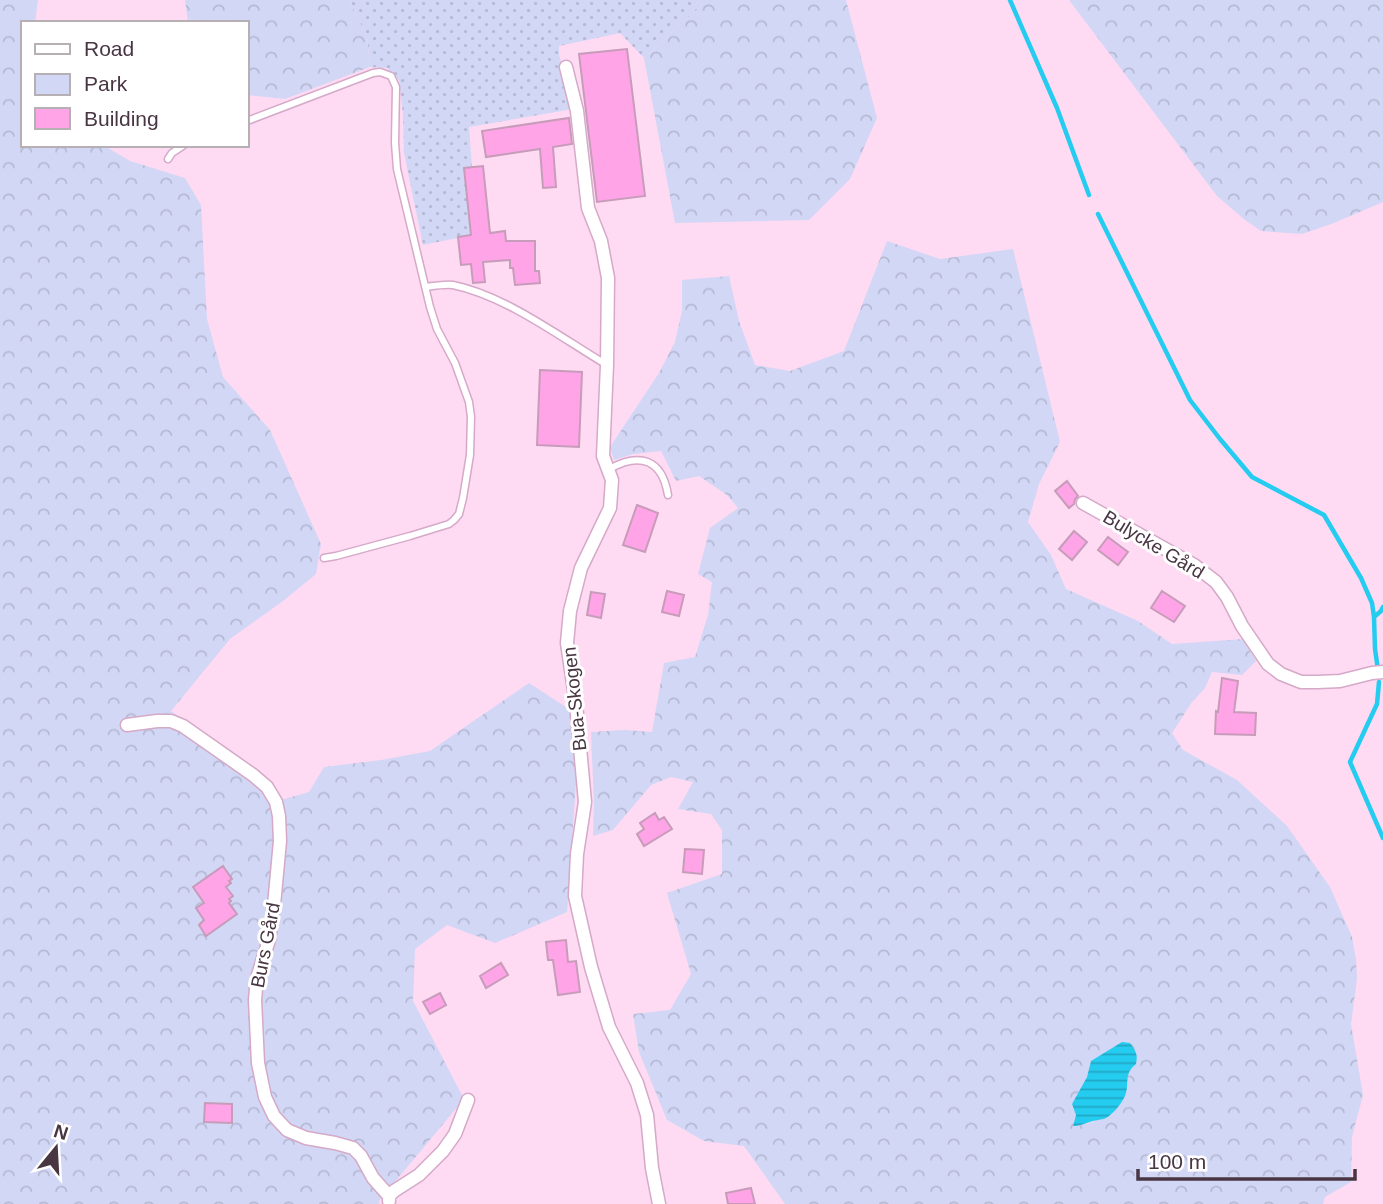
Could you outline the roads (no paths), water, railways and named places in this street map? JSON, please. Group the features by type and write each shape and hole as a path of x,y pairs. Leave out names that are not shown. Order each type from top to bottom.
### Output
{"street":[{"name":"Bua-Skogen","path":"566,67 577,111 588,208 601,241 608,278 603,456 612,480 610,508 581,568 570,611 567,643 585,802 577,854 575,896 591,967 609,1027 637,1083 647,1115 652,1168 659,1204"},
{"name":"Bulycke Gård","path":"1083,503 1194,565 1216,582 1268,664 1280,674 1301,681 1318,682 1340,681 1383,672"},
{"name":"Burs Gård","path":"127,725 171,721 183,726 253,775 267,787 276,802 280,841 274,905 269,940 257,978 255,1000 258,1063 265,1097 274,1116 287,1130 306,1138 353,1148 389,1200 394,1191 419,1175 443,1151 455,1134 468,1100"}],"lane":[{"path":"248,121 373,73 380,72 391,76 396,87 397,169 437,329 455,363 469,402 470,455 457,518 449,524 324,558"},
{"path":"168,159 181,147"},
{"path":"426,287 450,285 517,309 607,365"},
{"path":"608,469 633,460 653,464 662,474 667,495"}],"water":[{"path":"1122,1042 1130,1043 1137,1058 1128,1075 1124,1099 1106,1118 1073,1126 1076,1115 1072,1104 1087,1077 1091,1061"}],"waterway":[{"path":"1010,0 1057,108 1089,195"},
{"path":"1098,214 1190,400 1252,477 1324,515 1361,578 1372,603 1374,617"},
{"path":"1378,670 1374,617 1383,607"},
{"path":"1379,682 1377,704 1350,762 1383,838"}]}
